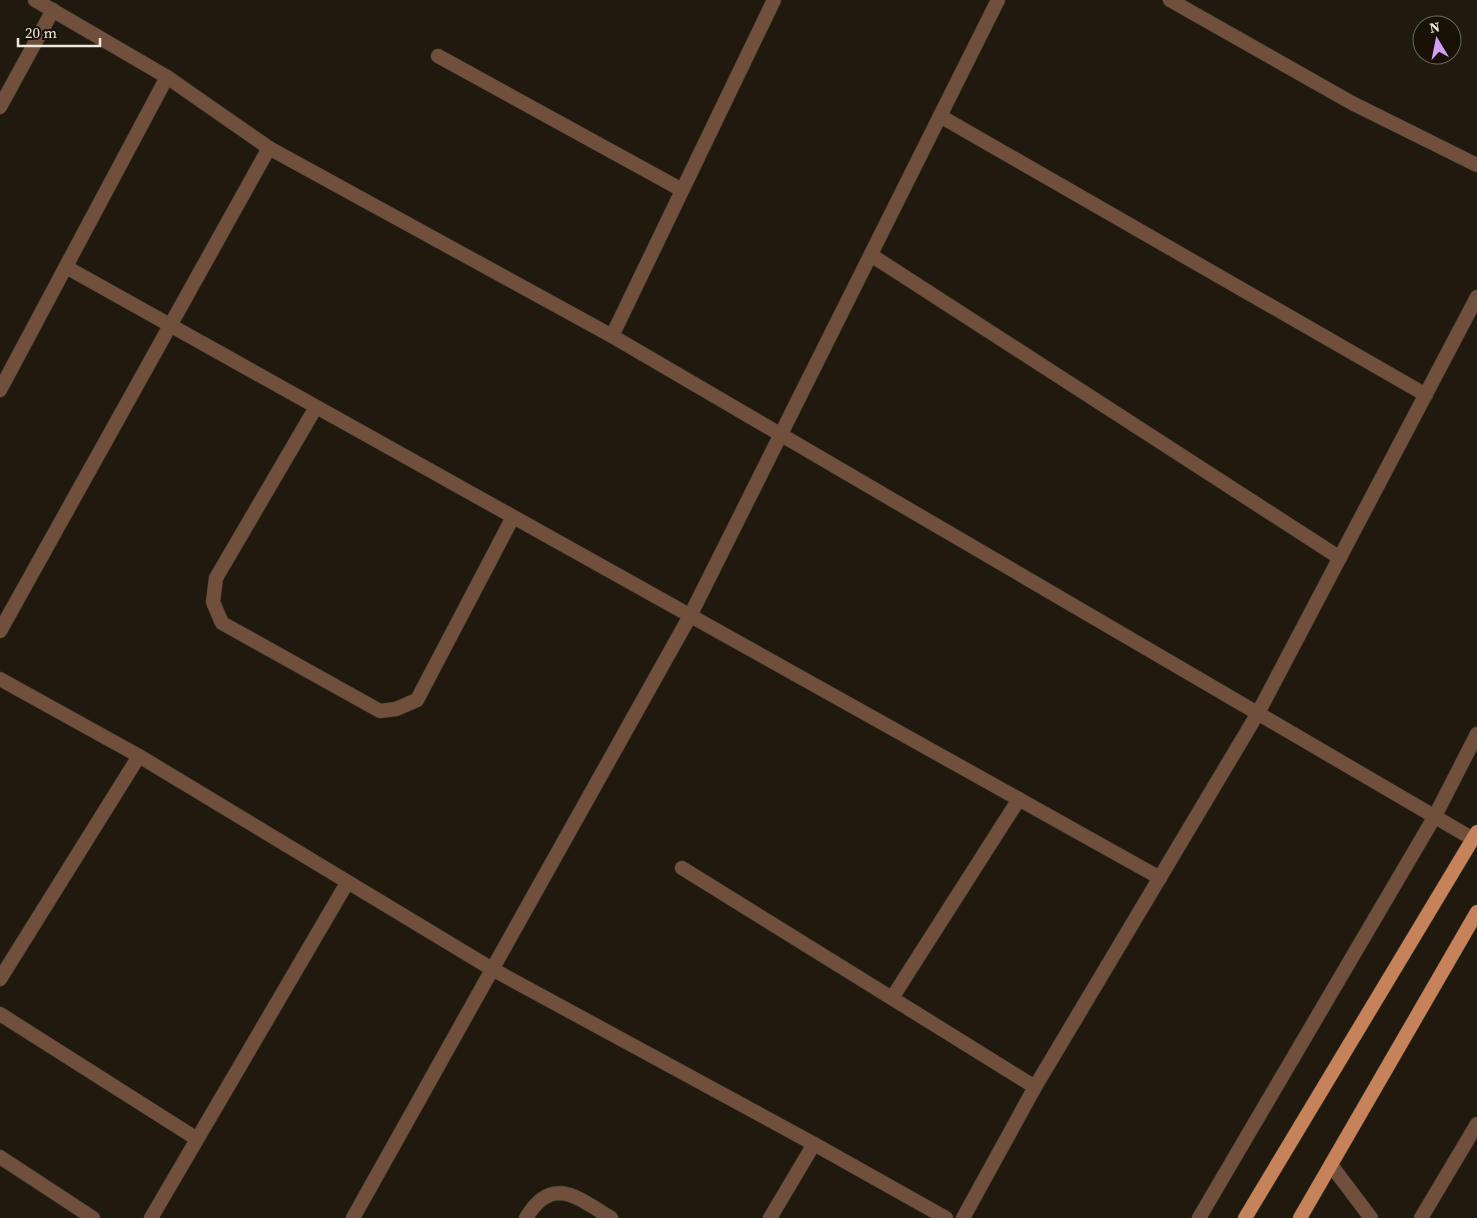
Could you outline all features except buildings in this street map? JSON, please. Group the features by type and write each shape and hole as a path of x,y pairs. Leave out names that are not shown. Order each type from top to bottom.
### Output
{"main road":[{"path":"1245,1218 1475,835"},
{"path":"1300,1218 1477,912"}],"street":[{"path":"36,0 167,77 269,148 612,336 1435,816 1475,835"},
{"path":"612,336 774,0"},
{"path":"353,1218 690,616 997,0"},
{"path":"1170,0 1352,103 1477,165"},
{"path":"0,107 53,10"},
{"path":"438,56 682,190"},
{"path":"0,390 3,375 66,267 167,77"},
{"path":"940,116 1426,395"},
{"path":"0,631 269,148"},
{"path":"871,255 1340,558"},
{"path":"66,267 1160,878"},
{"path":"963,1218 1035,1087 1258,713 1477,297"},
{"path":"316,407 216,578 214,602 222,623 380,711 396,709 417,700 513,517"},
{"path":"0,679 139,756 492,969 946,1218"},
{"path":"1199,1218 1435,816 1477,734"},
{"path":"0,979 139,756"},
{"path":"892,998 1019,800"},
{"path":"682,868 1035,1087"},
{"path":"151,1218 347,883"},
{"path":"0,1014 197,1140"},
{"path":"1421,1218 1477,1124"},
{"path":"770,1218 814,1144"},
{"path":"0,1157 93,1218"},
{"path":"1331,1165 1371,1218"},
{"path":"526,1218 540,1199 553,1192 572,1195 611,1218"}]}
